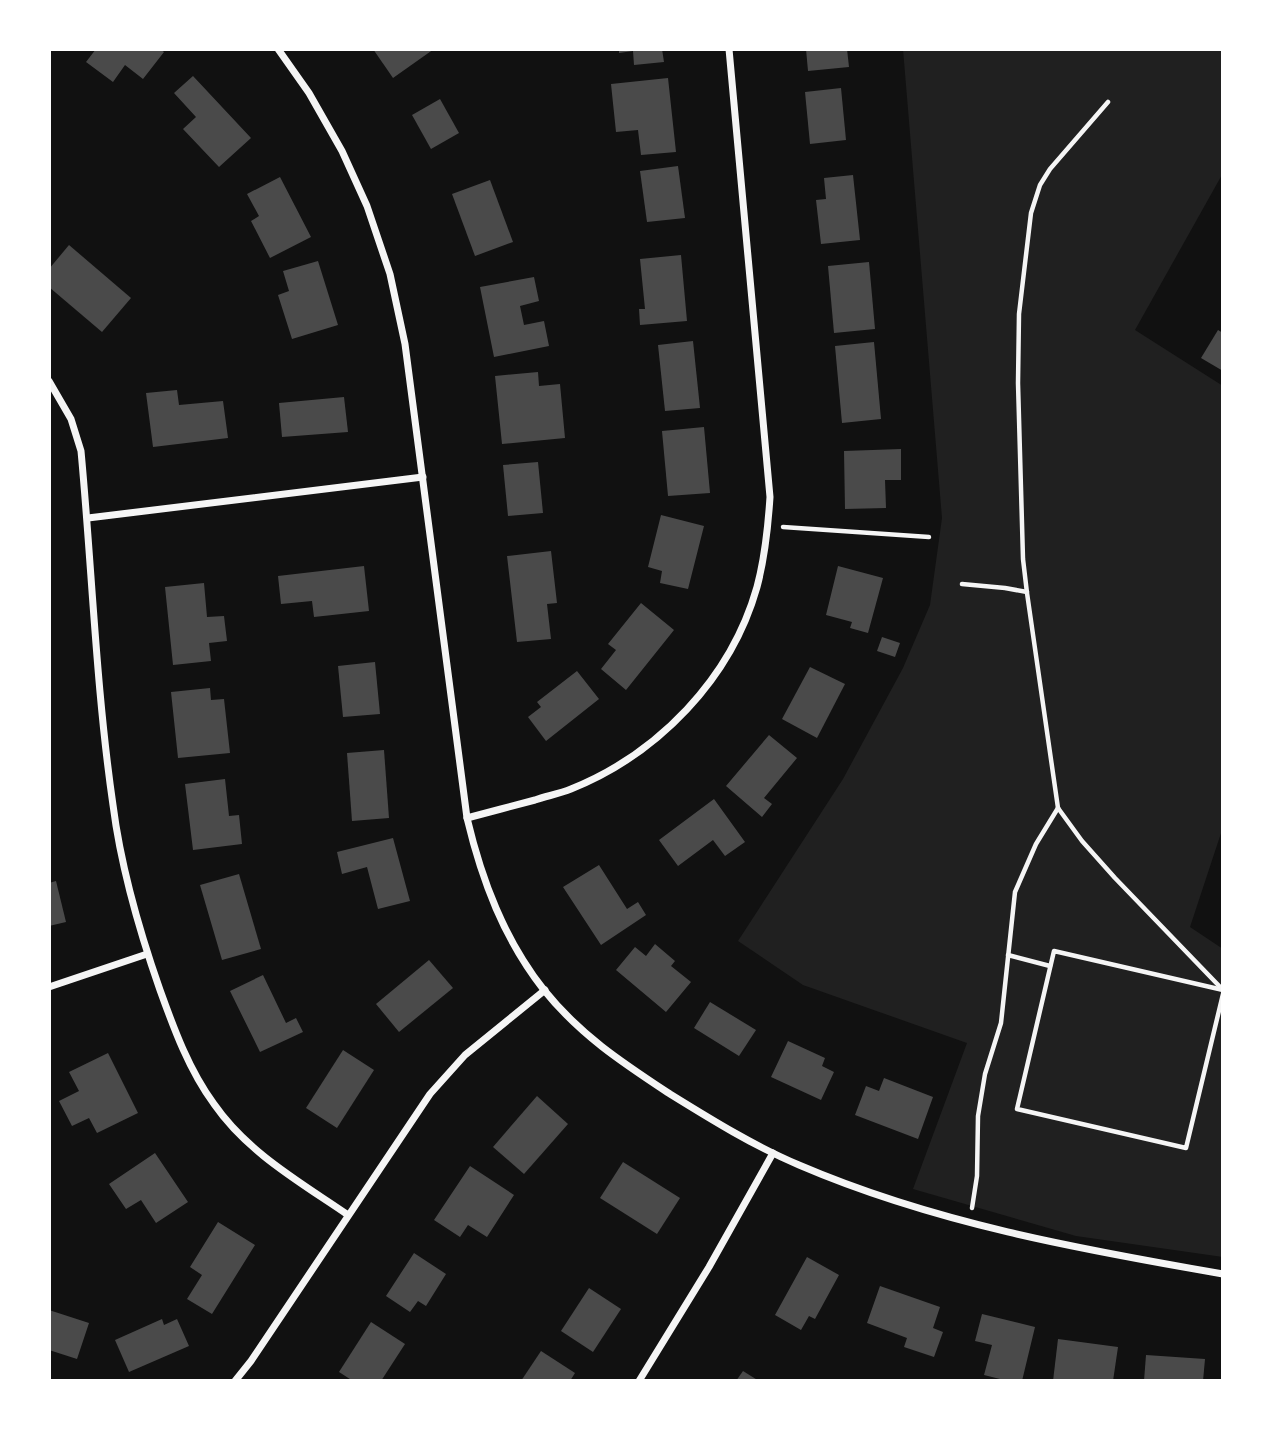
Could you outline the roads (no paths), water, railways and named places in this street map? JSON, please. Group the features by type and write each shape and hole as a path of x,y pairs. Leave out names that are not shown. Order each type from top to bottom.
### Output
{"street":[{"path":"278,49 309,93 342,151 371,217 390,274 405,344 467,818 476,857 490,898 513,945 545,990 583,1032 619,1061 713,1121 798,1165 866,1192 996,1230 1096,1252 1223,1274"},
{"path":"467,818 569,790 613,769 654,741 690,707 716,673 738,635 756,589 767,541 770,497 729,49"},
{"path":"49,381 71,419 82,451 102,717 113,807 127,878 148,954 170,1017 194,1073 215,1106 240,1135 269,1161 348,1215"},
{"path":"88,518 423,477"},
{"path":"49,987 148,954"},
{"path":"235,1381 430,1094 465,1055 545,990"},
{"path":"639,1381 709,1267 773,1153"}]}
